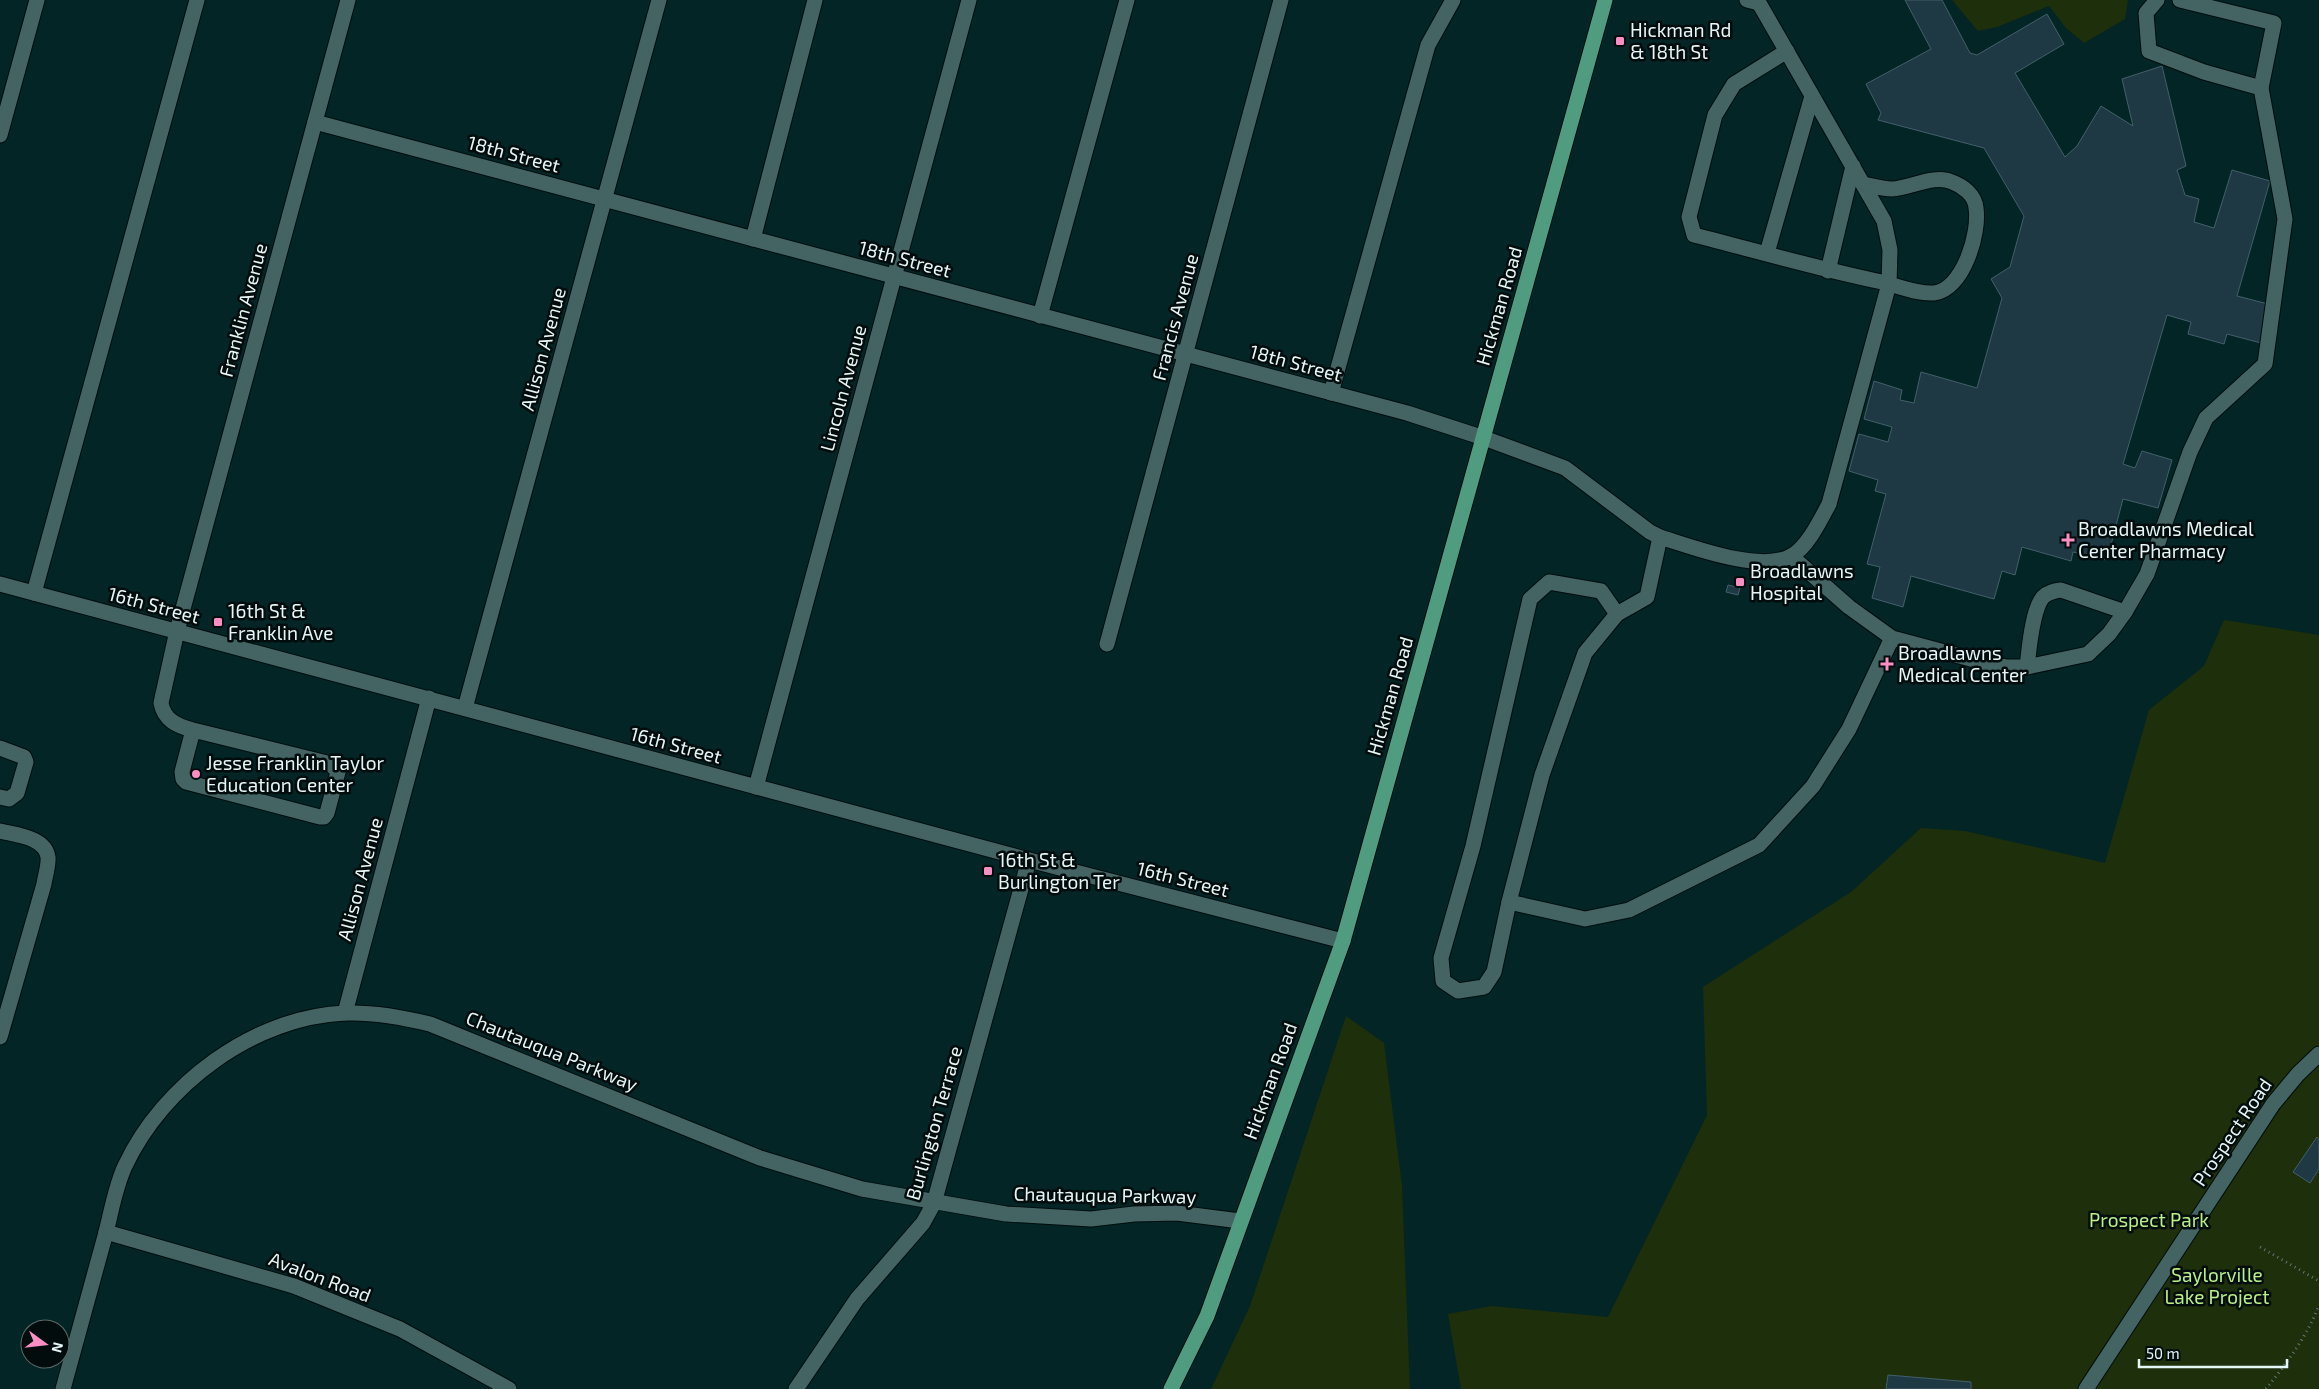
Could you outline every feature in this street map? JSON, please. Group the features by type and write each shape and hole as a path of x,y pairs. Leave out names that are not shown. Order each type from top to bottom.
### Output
{"main road":[{"name":"Hickman Road","path":"1171,1389 1207,1316 1342,941 1605,0"}],"street":[{"path":"0,136 37,0"},
{"path":"34,593 197,0"},
{"name":"Franklin Avenue","path":"193,730 182,772 183,779 186,782 320,817 324,817 327,813 338,772 330,764 181,727 169,720 163,712 161,703 177,631 348,0"},
{"name":"Allison Avenue","path":"465,708 659,0"},
{"path":"752,239 815,0"},
{"name":"Lincoln Avenue","path":"756,787 969,0"},
{"path":"1040,316 1127,0"},
{"name":"Francis Avenue","path":"1107,644 1281,0"},
{"path":"1331,393 1428,45 1453,0"},
{"path":"1747,0 1760,3 1884,221 1890,250 1888,284 1829,504 1814,533 1791,556 1849,607 1892,638 2007,667 2027,667 2088,654 2109,634 2125,612 2147,574 2190,452 2206,418 2265,364 2285,218 2262,88 2274,23 2180,0"},
{"path":"2157,0 2146,13 2149,52 2204,72 2262,88"},
{"path":"1787,51 1734,84 1714,115 1689,217 1694,235 1828,271 1888,284 1934,293 1948,288 1962,272 1972,243 1977,219 1976,206 1968,190 1950,181 1931,180 1891,189 1863,184"},
{"path":"1767,254 1812,96"},
{"name":"18th Street","path":"315,122 1407,413 1484,438 1565,468 1650,532 1660,537 1742,561 1766,562 1791,556"},
{"path":"1828,271 1853,166"},
{"path":"1618,614 1601,591 1550,582 1530,599 1473,846 1441,958 1443,981 1458,991 1484,987 1494,972 1509,902 1542,775 1585,653 1618,614 1647,597 1660,537"},
{"name":"16th Street","path":"0,584 1029,860 1342,941"},
{"path":"2027,667 2030,637 2039,607 2042,598 2050,592 2061,590 2125,612"},
{"path":"1509,902 1585,919 1629,910 1759,845 1818,778 1849,729 1892,638"},
{"name":"Allison Avenue","path":"345,1013 429,698"},
{"path":"0,748 24,756 26,762 18,793 9,799 0,797"},
{"path":"0,831 35,840 45,847 49,858 44,884 0,1036"},
{"name":"Burlington Terrace","path":"796,1389 857,1299 923,1223 934,1203 1029,860"},
{"name":"Chautauqua Parkway","path":"63,1389 124,1167 154,1118 193,1077 240,1044 274,1029 318,1016 345,1013 387,1014 430,1024 760,1158 862,1189 1006,1214 1091,1219 1134,1214 1177,1213 1240,1221"},
{"name":"Prospect Road","path":"2086,1389 2273,1104 2298,1074 2319,1054"},
{"name":"Avalon Road","path":"106,1232 294,1286 400,1329 509,1389"}],"path":[{"path":"2260,1247 2319,1281"},
{"path":"2266,1389 2286,1364 2316,1314 2319,1305"}],"green space":[{"path":"1952,0 2128,0 2125,19 2084,43 2066,28 2049,6 1997,27 1978,31"},
{"path":"2224,620 2319,635 2319,1389 1461,1389 1448,1314 1492,1306 1608,1317 1707,1115 1703,987 1851,892 1921,828 1965,831 2105,863 2149,710 2204,666"},
{"path":"1346,1016 1384,1043 1402,1186 1410,1389 1211,1389 1250,1306"}],"building":[{"path":"1905,0 1942,0 1970,53 1977,55 2047,14 2064,44 2015,73 2065,157 2077,146 2101,106 2133,126 2122,79 2162,66 2186,166 2177,170 2185,195 2199,199 2194,222 2214,228 2232,170 2270,181 2237,296 2272,305 2261,343 2227,334 2224,344 2188,334 2191,322 2167,315 2123,464 2135,468 2142,451 2172,460 2158,508 2123,499 2107,560 2073,552 2071,561 2022,547 2015,575 2002,571 1994,599 1911,576 1903,607 1872,598 1880,567 1867,564 1886,494 1875,491 1878,480 1849,471 1859,434 1888,442 1892,427 1864,419 1874,381 1902,390 1900,400 1914,403 1921,372 1977,388 2002,298 1991,279 2010,267 2024,216 1984,148 1878,120 1881,113 1866,84 1931,49"},
{"path":"1728,585 1740,588 1738,595 1726,592"},
{"path":"2317,1137 2319,1139 2319,1169 2310,1183 2293,1172"},
{"path":"1888,1375 1971,1382 1971,1389 1886,1389"}],"place":[{"name":"Hickman Rd & 18th St","path":"1620,41"},
{"name":"Broadlawns Medical Center Pharmacy","path":"2068,540"},
{"name":"Broadlawns Hospital","path":"1740,582"},
{"name":"16th St & Franklin Ave","path":"218,622"},
{"name":"Broadlawns Medical Center","path":"1887,664"},
{"name":"Jesse Franklin Taylor Education Center","path":"196,774"},
{"name":"16th St & Burlington Ter","path":"988,871"}],"park label":[{"name":"Prospect Park","path":"2149,1220"},
{"name":"Saylorville Lake Project","path":"2217,1286"}]}
